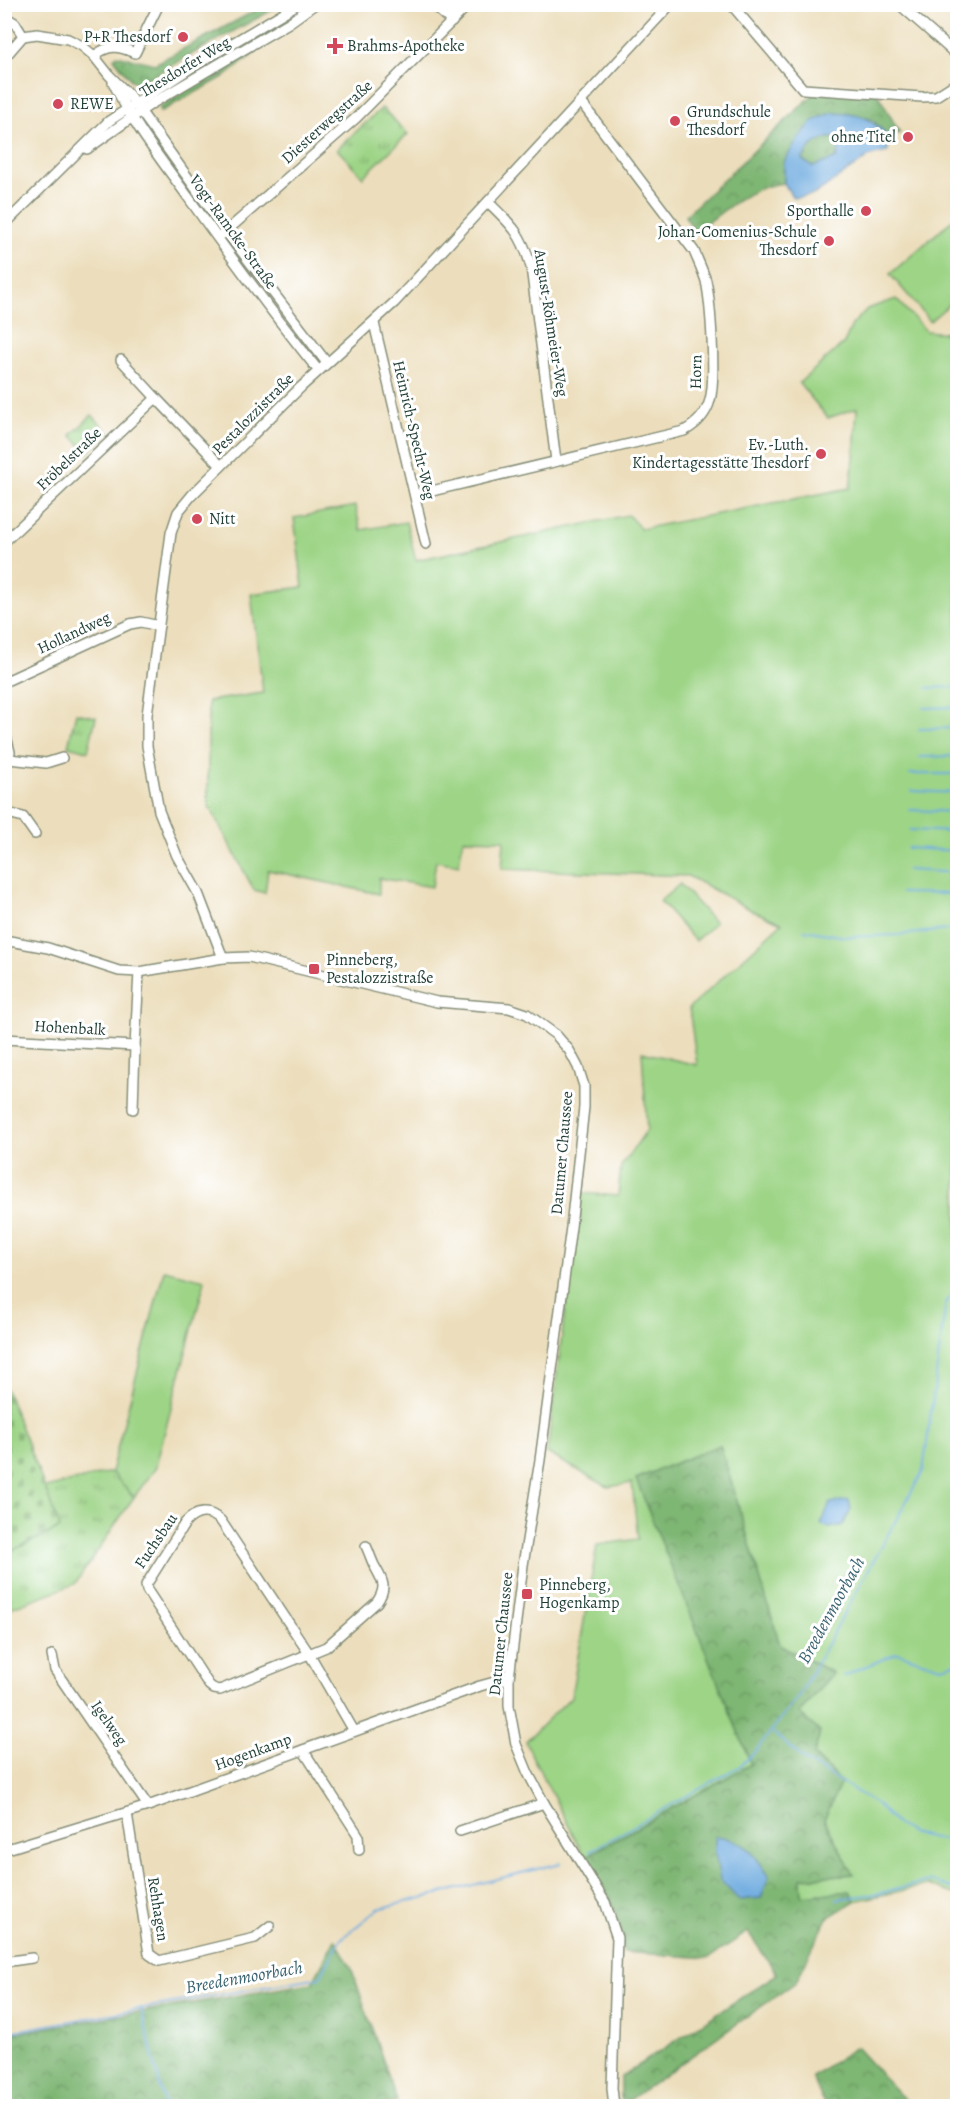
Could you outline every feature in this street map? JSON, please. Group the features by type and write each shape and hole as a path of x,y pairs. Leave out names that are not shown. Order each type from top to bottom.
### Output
{"street":[{"path":"94,56 108,46 118,46 135,53 159,4"},
{"name":"Thesdorfer Weg","path":"4,225 72,159 134,110 189,69 298,4"},
{"name":"Thesdorfer Weg","path":"134,110 290,22 315,4"},
{"path":"432,4 452,22"},
{"name":"Diesterwegstraße","path":"218,238 356,118 469,4"},
{"name":"Pestalozzistraße","path":"223,958 198,893 177,856 159,811 147,746 147,715 171,533 178,512 318,370 374,323 671,4"},
{"path":"731,4 803,89 922,97 936,96 957,82"},
{"path":"899,4 957,56"},
{"path":"4,16 15,23 23,36"},
{"path":"4,58 23,36 37,34 68,39 82,45 94,56 134,110"},
{"name":"Horn","path":"415,495 684,431 695,425 704,414 710,400 712,388 709,295 694,251 581,102"},
{"name":"Vogt-Ramcke-Straße","path":"134,110 327,363"},
{"name":"Vogt-Ramcke-Straße","path":"134,110 218,238 318,370"},
{"name":"August-Röhmeier-Weg","path":"488,202 514,226 525,244 531,267 556,461"},
{"name":"Heinrich-Specht-Weg","path":"374,323 426,544"},
{"path":"121,360 221,466"},
{"name":"Fröbelstraße","path":"4,542 156,398"},
{"name":"Hollandweg","path":"4,682 130,624 141,622 159,626"},
{"path":"4,728 10,752 4,772"},
{"path":"9,759 46,763 62,758"},
{"path":"4,812 23,817 35,834"},
{"name":"Datumer Chaussee","path":"4,940 48,948 119,971 139,972 223,958 249,957 437,1002 509,1008 526,1014 556,1035 569,1050 578,1067 584,1086 584,1107 571,1227 523,1565 509,1678 509,1706 516,1744 544,1803 605,1902 617,1938 612,2088 614,2106"},
{"path":"133,1109 139,972"},
{"name":"Hohenbalk","path":"4,1039 135,1046"},
{"name":"Fuchsbau","path":"354,1731 310,1655 221,1521 214,1514 203,1512 192,1515 185,1522 146,1585 147,1590 209,1685 220,1690 310,1655 326,1647 377,1602 384,1586 366,1546"},
{"name":"Igelweg","path":"52,1655 55,1671 148,1806"},
{"name":"Hogenkamp","path":"4,1850 148,1806 480,1686 509,1678"},
{"path":"303,1750 358,1835 359,1850"},
{"path":"460,1831 544,1803"},
{"name":"Rehhagen","path":"127,1812 149,1954 159,1960 180,1956 255,1938 270,1926"},
{"path":"4,1962 32,1958"}],"green space":[{"path":"266,5 281,5 138,84 131,80 114,58 117,55 155,64"},
{"path":"256,49 257,51 227,75 160,112 162,105"},
{"path":"818,90 877,93 900,133 888,136 873,120 855,114 784,162 784,183 748,194 695,232 685,216"},
{"path":"382,108 408,134 363,177 337,149"},
{"path":"834,137 839,148 837,158 813,167 802,160 815,143"},
{"path":"957,216 957,298 930,321 890,274"},
{"path":"896,299 926,331 957,334 957,1895 928,1885 855,1901 850,1891 802,1896 800,1878 853,1874 824,1819 841,1782 814,1755 799,1713 833,1673 780,1645 720,1445 636,1479 751,1764 585,1857 526,1741 571,1697 597,1545 638,1539 632,1483 608,1487 547,1453 580,1193 618,1196 621,1166 647,1130 642,1052 697,1065 689,1008 782,923 753,911 688,876 502,869 504,840 463,839 459,865 436,861 432,887 379,878 379,894 268,870 265,893 254,890 208,804 208,701 263,693 251,594 303,587 294,518 355,506 361,530 406,522 416,560 628,515 641,529 850,488 857,408 828,418 799,383 844,343 852,325 867,309"},
{"path":"92,415 109,433 88,453 71,435"},
{"path":"76,713 96,717 88,751 68,746"},
{"path":"680,884 715,923 695,941 660,901"},
{"path":"164,1270 205,1280 155,1469 134,1497 111,1472"},
{"path":"4,1385 61,1528 5,1554 4,1554"},
{"path":"720,1445 780,1645 833,1673 799,1713 820,1732 814,1755 841,1782 824,1820 853,1874 801,1878 802,1896 850,1891 855,1901 827,1918 796,1982 621,2106 621,2077 777,1974 748,1932 709,1958 623,1952 616,1914 585,1857 751,1764 636,1479"},
{"path":"111,1472 134,1497 75,1584 5,1610 5,1554 60,1528 45,1488"},
{"path":"335,1939 351,1967 397,2101 383,2106 5,2106 5,2035 312,1983"},
{"path":"856,2047 910,2106 825,2106 812,2076"}],"water":[{"path":"832,113 863,117 888,136 888,152 870,156 813,195 793,198 784,183 784,162 798,139 813,121","holes":["834,137 839,148 837,158 813,167 802,160 811,146 823,140"]},
{"path":"849,1500 851,1510 843,1525 829,1528 821,1524 830,1503"},
{"path":"715,1836 734,1840 747,1848 758,1860 769,1876 761,1898 739,1900 720,1880 715,1852"}],"waterway":[{"path":"927,688 958,687"},
{"path":"924,708 958,707"},
{"path":"919,729 958,728"},
{"path":"920,757 958,756"},
{"path":"910,774 958,774"},
{"path":"912,791 958,793"},
{"path":"910,810 958,812"},
{"path":"910,830 958,832"},
{"path":"908,848 958,851"},
{"path":"907,870 958,873"},
{"path":"901,893 958,894"},
{"path":"804,930 846,937 958,929"},
{"name":"Breedenmoorbach","path":"590,1851 740,1766 753,1754 798,1697 923,1471 946,1301 958,1289"},
{"path":"844,1676 897,1653 941,1667 958,1663"},
{"path":"771,1731 806,1761 877,1804 896,1824 911,1833 943,1840 958,1839"},
{"name":"Breedenmoorbach","path":"4,2033 320,1977 341,1939 378,1909 561,1863"},
{"path":"837,1899 876,1894 930,1881 958,1890"},
{"path":"141,2008 165,2106"}],"place":[{"name":"P+R Thesdorf","path":"183,37"},
{"name":"Brahms-Apotheke","path":"335,46"},
{"name":"REWE","path":"58,104"},
{"name":"Grundschule Thesdorf","path":"675,121"},
{"name":"ohne Titel","path":"908,137"},
{"name":"Sporthalle","path":"866,211"},
{"name":"Johan-Comenius-Schule Thesdorf","path":"829,241"},
{"name":"Ev.-Luth. Kindertagesstätte Thesdorf","path":"821,454"},
{"name":"Nitt","path":"197,519"},
{"name":"Pinneberg, Pestalozzistraße","path":"314,969"},
{"name":"Pinneberg, Hogenkamp","path":"527,1594"}]}
